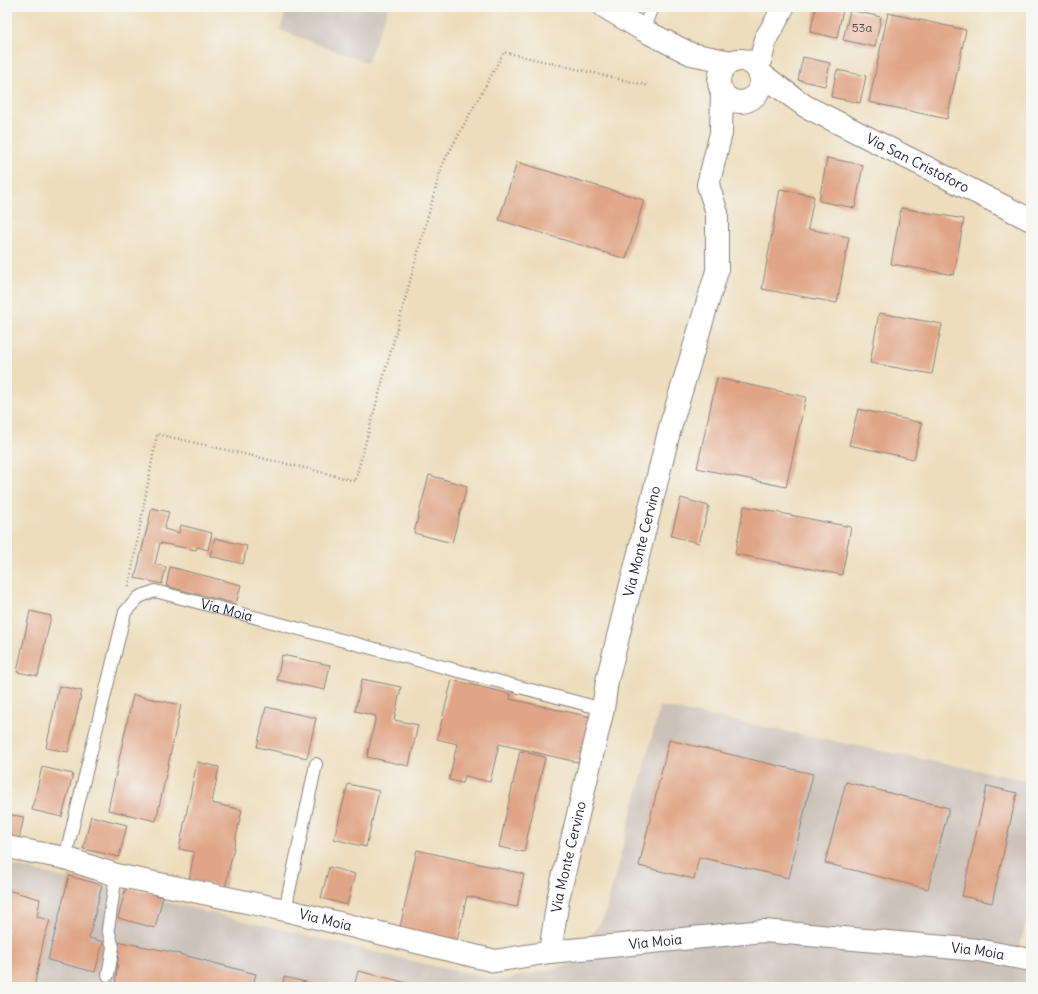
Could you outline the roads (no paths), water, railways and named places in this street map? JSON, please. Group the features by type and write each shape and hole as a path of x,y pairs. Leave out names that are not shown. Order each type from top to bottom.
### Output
{"street":[{"path":"605,7 643,30 691,54 734,61 748,61 759,71 761,79 760,88 756,94 748,100 738,102 732,100 726,96 721,88 691,54"},
{"path":"759,71 767,36 783,7"},
{"path":"721,88 721,72 725,66 767,36"},
{"name":"Via San Cristoforo","path":"759,71 805,106 1031,220"},
{"name":"Via Monte Cervino","path":"550,952 558,899 603,709 607,681 670,428 717,271 716,213 708,185 721,133 721,88"},
{"name":"Via San Cristoforo","path":"748,100 805,106"},
{"name":"Via Monte Cervino","path":"721,133 748,100"},
{"name":"Via Moia","path":"7,847 64,858 116,875 285,910 495,961 550,952 764,931 978,950 1031,960"}],"lane":[{"path":"643,30 652,7"},
{"name":"Via Moia","path":"64,858 125,612 139,597 154,591 603,709"},
{"name":"Via Moia","path":"285,910 316,764"},
{"path":"108,975 113,947 108,929 116,875"}]}
